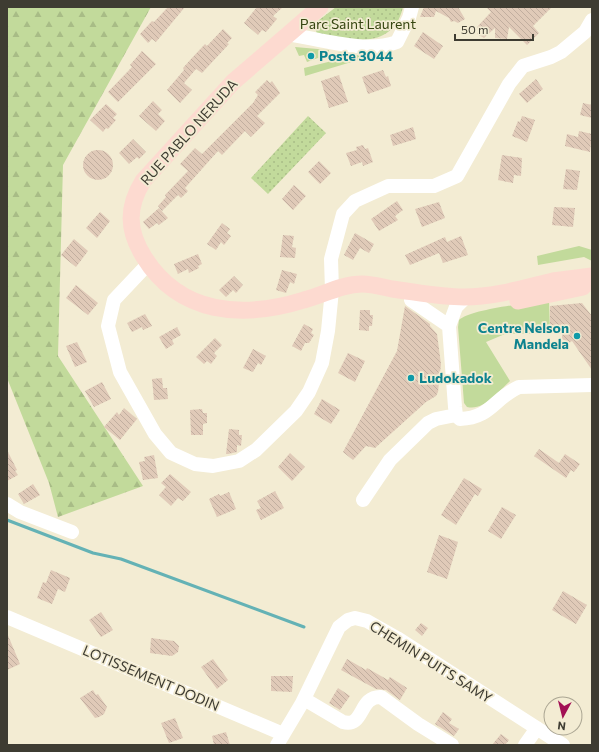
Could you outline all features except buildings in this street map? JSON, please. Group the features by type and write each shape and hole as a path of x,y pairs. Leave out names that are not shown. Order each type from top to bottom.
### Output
{"main road":[{"name":"RUE PABLO NERUDA","path":"320,7 287,34 229,86 143,181 135,194 130,214 131,225 138,247 148,264 168,285 185,298 198,304 214,309 246,310 282,307 332,290 362,284 429,295 477,307 502,304 592,285"},
{"name":"RUE PABLO NERUDA","path":"392,289 411,300 461,302 555,281 592,276"}],"street":[{"path":"287,34 352,45 373,47 389,45 397,42 409,18 412,7"},
{"path":"148,264 114,300 108,326 120,372 155,434 171,453 195,464 213,466 239,461 256,450 296,410 309,392 322,363 328,331 332,290 331,259 343,214 355,201 388,186 434,186 457,176 509,84 523,66 551,58 561,52 585,32 592,20"},
{"path":"411,300 449,326"},
{"path":"456,415 449,326 461,302"},
{"path":"363,500 390,460 424,427 436,419 456,415 460,418 464,418 483,415 511,391 519,387 592,385"},
{"path":"7,504 20,512 72,532"},
{"name":"LOTISSEMENT DODIN","path":"7,617 280,740"},
{"name":"CHEMIN PUITS SAMY","path":"280,740 304,699 339,627 348,620 355,618 367,621 397,638 563,745"},
{"path":"304,699 343,722 350,724 355,722 368,700 374,696 380,697 418,724 452,745"},
{"path":"525,745 537,728"}],"green space":[{"path":"7,7 151,7 63,165 58,356 143,486 58,517 49,483 7,378"},
{"name":"Parc Saint Laurent","path":"336,7 403,7 398,21 390,31 380,36 356,40 317,34 314,24"},
{"path":"295,47 329,50 329,54 307,62 304,55 299,56"},
{"path":"339,52 368,57 305,76 304,68 328,62"},
{"path":"308,116 326,133 268,194 251,178"},
{"path":"579,246 592,250 592,261 584,257 538,265 537,256"},
{"path":"549,300 550,333 505,334 486,342 510,381 490,400 479,406 467,407 464,403 458,327 459,320 466,316 488,310"}],"waterway":[{"path":"7,520 93,553 121,559 304,627"}],"place":[{"name":"Poste 3044","path":"311,56"},
{"name":"Centre Nelson Mandela","path":"577,336"},
{"name":"Ludokadok","path":"411,378"}]}
